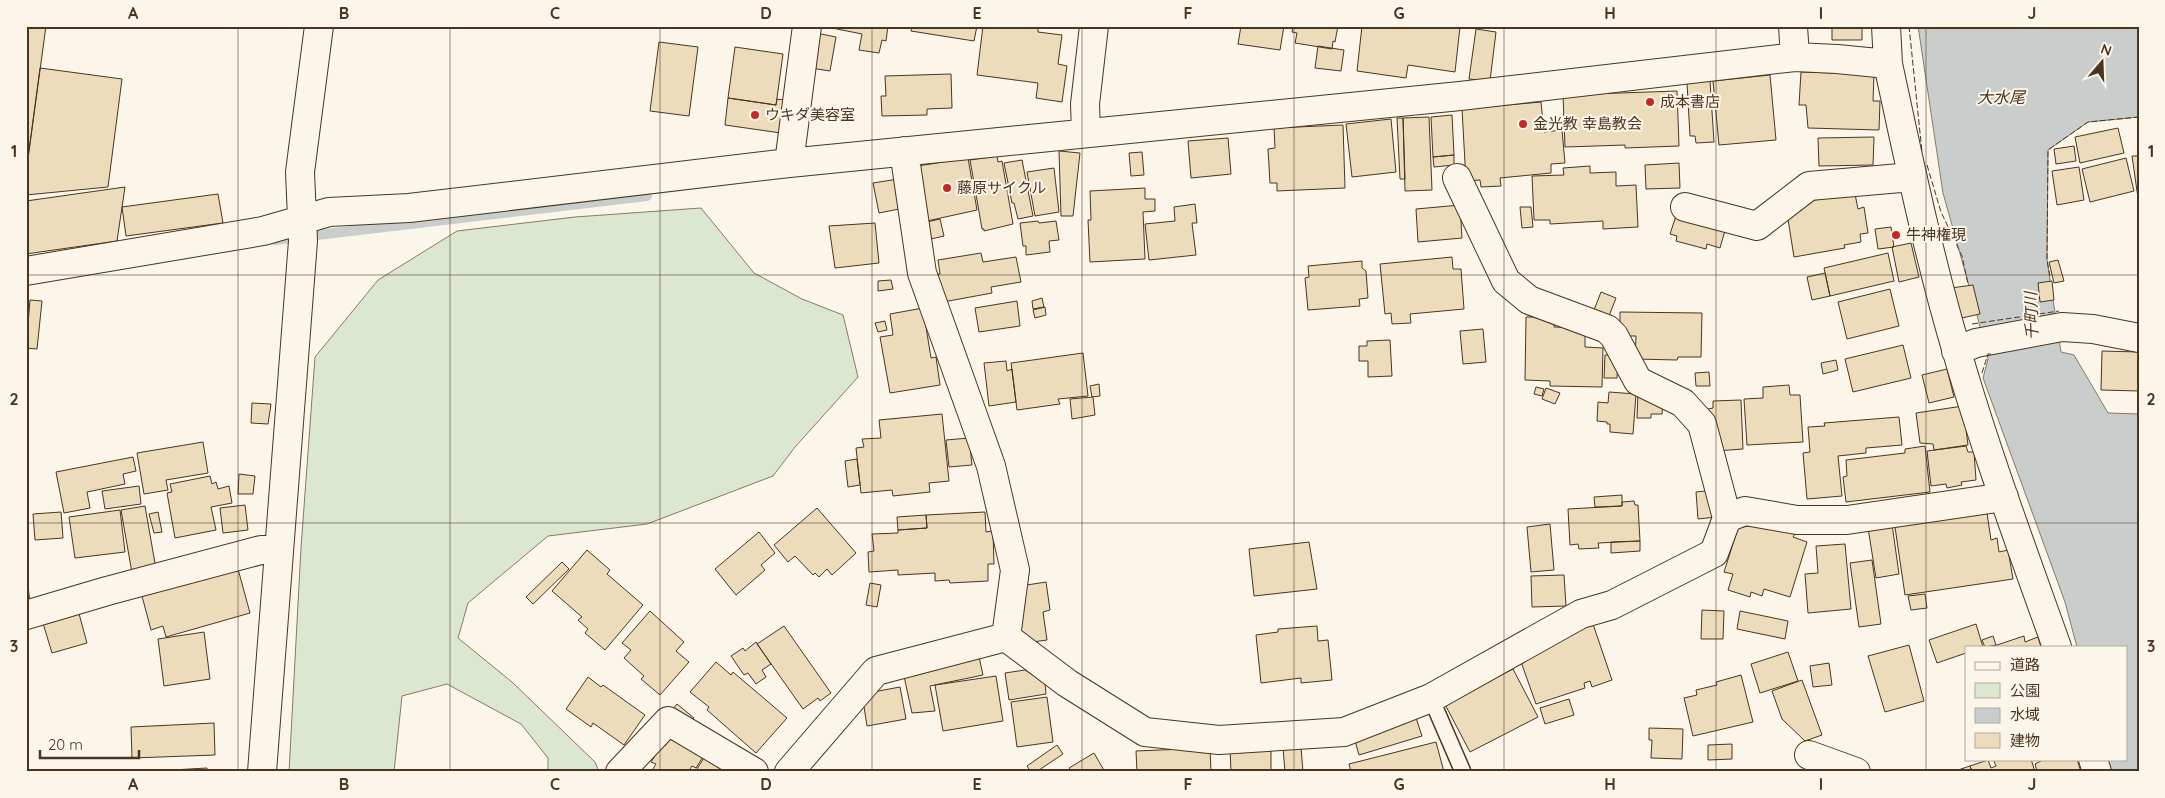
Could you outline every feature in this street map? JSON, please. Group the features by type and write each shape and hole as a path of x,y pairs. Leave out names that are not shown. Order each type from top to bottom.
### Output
{"street":[{"path":"262,772 302,230 300,172 319,26"},
{"path":"789,163 807,26"},
{"path":"1086,132 1085,104 1094,26"},
{"path":"1793,26 1795,57"},
{"path":"1886,26 1888,64 1912,177 1966,347 2004,497 2057,646"},
{"path":"26,271 263,231 302,230 330,212 408,208 789,163 1460,96 1795,57 1888,64"},
{"path":"904,151 922,273 991,466 1014,570 1006,636"},
{"path":"1685,207 1757,226 1809,186 1912,177"},
{"path":"1006,636 1067,683 1145,732 1219,740 1344,732 1431,698 1580,614 1612,605 1714,554 1727,518 1702,424 1683,403 1638,380 1614,336 1607,329 1529,300 1511,286 1499,268 1457,178"},
{"path":"1966,347 2062,327 2093,329 2139,338"},
{"path":"1727,518 1745,511 1797,520 1847,520 2004,497"},
{"path":"26,615 107,591 261,550 278,550"},
{"path":"788,772 876,671 1006,636"},
{"path":"620,772 668,721 754,772"},
{"path":"1809,755 1856,772"}],"lane":[{"path":"1431,698 1463,772"}],"green space":[{"path":"701,208 754,273 802,299 843,315 858,377 795,447 773,476 647,524 548,536 468,603 458,638 512,682 595,762 599,772 548,772 548,758 521,724 447,684 402,696 394,772 289,772 301,548 315,357 378,280 457,231 575,217"}],"water":[{"path":"1918,26 2139,26 2139,117 2088,122 2048,150 2047,260 2061,352 2074,355 2108,413 2139,414 2139,772 2111,772 2108,760 2128,760 2128,646 2077,646 2065,602 1983,378 1988,359 1943,193"}],"building":[{"path":"26,26 46,26 26,173"},
{"path":"822,26 888,26 886,41 882,40 879,53 859,50 862,34"},
{"path":"912,26 977,26 974,41 911,31"},
{"path":"983,26 1038,26 1038,32 1062,35 1058,64 1067,66 1062,102 1036,98 1038,83 977,75"},
{"path":"1241,26 1284,26 1280,50 1238,44"},
{"path":"1293,26 1338,26 1332,49 1295,43 1297,33 1292,32"},
{"path":"1362,26 1460,27 1455,72 1408,65 1406,78 1357,71"},
{"path":"1832,26 1862,26 1862,40 1832,40"},
{"path":"1476,29 1496,32 1490,81 1469,79"},
{"path":"816,33 836,37 830,71 811,68"},
{"path":"659,42 698,47 689,116 650,111"},
{"path":"1318,46 1344,50 1341,71 1315,68"},
{"path":"735,47 783,54 776,105 728,98"},
{"path":"40,68 122,79 108,187 26,195 26,173"},
{"path":"1801,72 1874,74 1873,101 1880,101 1879,130 1808,128 1806,105 1799,105"},
{"path":"951,74 952,108 927,109 927,115 882,116 881,96 886,96 885,76"},
{"path":"1770,75 1776,140 1719,145 1713,81"},
{"path":"1710,81 1714,142 1696,143 1695,136 1690,136 1687,83"},
{"path":"1677,91 1679,146 1625,148 1625,145 1565,147 1563,95"},
{"name":"ウキダ美容室","path":"728,98 776,105 777,99 785,100 781,133 725,125"},
{"path":"1541,102 1544,132 1562,130 1565,163 1551,164 1551,173 1500,178 1501,186 1481,187 1480,180 1466,181 1462,109"},
{"path":"1452,115 1454,155 1433,157 1431,117"},
{"path":"1429,117 1432,190 1405,191 1403,118"},
{"path":"1397,118 1403,118 1405,179 1400,179"},
{"path":"1391,119 1396,172 1352,177 1346,124"},
{"path":"1343,125 1345,188 1277,191 1277,183 1270,183 1268,149 1275,148 1274,128"},
{"path":"2118,128 2124,153 2080,163 2075,137"},
{"path":"1874,137 1873,165 1819,166 1818,138"},
{"path":"1228,138 1231,174 1191,178 1188,141"},
{"path":"2074,146 2076,161 2056,164 2054,149"},
{"path":"1059,151 1080,153 1073,216 1061,216"},
{"path":"1142,152 1144,175 1131,176 1129,153"},
{"path":"1454,155 1454,165 1434,167 1433,157"},
{"path":"997,156 998,162 1002,161 1013,224 984,231 982,229 970,160"},
{"path":"2132,156 2139,156 2139,205"},
{"name":"藤原サイクル","path":"968,158 977,210 927,221 918,166"},
{"path":"2126,158 2134,191 2090,202 2082,169"},
{"path":"1022,160 1033,216 1018,219 1014,203 1012,203 1004,163"},
{"path":"1679,163 1680,188 1646,189 1645,165"},
{"path":"1590,166 1590,173 1616,172 1616,186 1636,185 1638,227 1603,229 1603,221 1550,224 1550,220 1534,220 1532,176 1564,175 1563,168"},
{"path":"2079,167 2084,200 2057,205 2052,171"},
{"path":"1054,168 1059,212 1035,216 1027,172"},
{"path":"898,179 904,208 879,213 873,183"},
{"path":"125,187 117,241 26,254 26,201"},
{"path":"1145,188 1145,199 1155,199 1155,211 1143,212 1145,259 1090,262 1088,220 1091,220 1090,191"},
{"path":"218,194 223,223 126,236 122,207"},
{"path":"1855,194 1858,209 1864,207 1868,233 1860,234 1861,242 1844,245 1845,248 1794,257 1787,213 1802,210 1801,202"},
{"path":"1195,204 1197,223 1192,223 1196,255 1149,260 1145,224 1175,221 1174,207"},
{"path":"1460,205 1462,238 1418,242 1416,209"},
{"path":"1520,207 1531,207 1533,227 1522,228"},
{"path":"1677,213 1726,227 1720,248 1707,244 1706,249 1676,241 1677,236 1670,234"},
{"path":"940,219 944,236 931,239 927,222"},
{"path":"1038,221 1039,223 1056,221 1059,240 1049,241 1050,252 1026,255 1026,246 1023,246 1020,223"},
{"path":"875,223 879,263 835,268 829,226"},
{"path":"1891,227 1894,247 1878,249 1875,229"},
{"path":"1911,243 1919,277 1899,282 1892,247"},
{"path":"981,253 983,262 1016,257 1021,282 991,287 992,293 943,302 938,274 940,274 938,260"},
{"path":"1888,253 1894,281 1830,296 1824,268"},
{"path":"1452,257 1453,269 1461,269 1464,309 1410,314 1411,323 1392,324 1391,313 1385,314 1380,264"},
{"path":"2058,260 2064,281 2054,283 2049,262"},
{"path":"1362,261 1362,268 1366,271 1368,298 1359,299 1360,306 1308,310 1305,278 1309,277 1308,266"},
{"path":"1825,273 1830,296 1812,300 1807,277"},
{"path":"891,280 893,289 878,291 878,281"},
{"path":"2052,281 2054,300 2040,302 2038,283"},
{"path":"1973,285 1980,314 1957,319 1951,288"},
{"path":"1890,289 1899,326 1847,339 1838,302"},
{"path":"1601,292 1616,298 1609,316 1594,310"},
{"path":"1042,298 1044,307 1033,309 1032,301"},
{"path":"30,300 42,301 37,349 26,348"},
{"path":"1017,301 1020,326 979,332 975,308"},
{"path":"1045,307 1046,315 1035,318 1033,310"},
{"path":"923,308 931,358 936,357 940,385 890,393 880,337 893,335 890,314"},
{"path":"1620,312 1702,313 1701,357 1678,357 1677,360 1635,359 1636,336 1620,336"},
{"path":"1526,317 1554,317 1554,327 1585,328 1585,347 1603,348 1602,387 1550,386 1550,381 1525,380"},
{"path":"885,321 887,330 878,332 875,323"},
{"path":"1483,329 1486,362 1463,364 1460,331"},
{"path":"1390,340 1392,376 1368,377 1368,361 1359,361 1359,346 1367,346 1367,341"},
{"path":"1903,345 1911,378 1853,392 1845,359"},
{"path":"2102,351 2139,352 2139,391 2101,390"},
{"path":"1083,353 1088,396 1058,399 1060,404 1017,410 1011,363"},
{"path":"1605,355 1618,355 1617,378 1604,378"},
{"path":"1836,360 1838,370 1823,374 1821,363"},
{"path":"1006,361 1007,371 1012,369 1016,402 989,406 984,363"},
{"path":"1947,369 1954,397 1929,403 1922,375"},
{"path":"1709,372 1710,386 1696,386 1695,373"},
{"path":"1099,384 1100,396 1092,397 1090,386"},
{"path":"1789,385 1790,395 1800,395 1803,442 1747,445 1744,399 1763,398 1763,387"},
{"path":"1536,387 1544,389 1542,396 1534,394"},
{"path":"1546,388 1560,393 1555,404 1542,399"},
{"path":"1609,392 1636,394 1633,434 1610,432 1610,424 1597,421 1598,402 1608,403"},
{"path":"1638,392 1663,402 1662,414 1651,414 1651,418 1637,418"},
{"path":"1093,397 1095,415 1072,419 1070,399"},
{"path":"1741,400 1743,449 1716,451 1708,422 1708,409 1713,408 1713,401"},
{"path":"252,403 271,404 268,424 251,423"},
{"path":"1963,406 1968,445 1934,450 1933,444 1920,443 1916,413"},
{"path":"942,414 949,481 929,483 930,492 893,496 892,490 861,493 856,448 864,447 862,439 881,438 879,420"},
{"path":"1899,417 1902,445 1866,448 1866,453 1838,456 1842,496 1807,499 1803,453 1810,452 1808,427 1825,426 1824,423"},
{"path":"969,438 972,465 949,467 946,440"},
{"path":"203,442 208,473 166,480 168,490 144,494 137,453"},
{"path":"1925,446 1930,492 1846,502 1843,477 1847,476 1846,460 1905,453 1905,449"},
{"path":"1966,446 1968,452 1974,452 1976,480 1961,482 1962,485 1947,488 1946,484 1931,486 1927,451"},
{"path":"133,457 136,471 123,474 125,484 87,492 90,508 64,513 56,472"},
{"path":"857,459 860,485 848,487 845,461"},
{"path":"239,474 255,476 253,494 238,494"},
{"path":"210,476 212,484 216,482 218,489 229,486 232,503 211,507 216,530 175,538 167,493 172,492 170,484"},
{"path":"139,486 141,504 105,509 102,491"},
{"path":"1714,490 1716,517 1698,519 1696,492"},
{"path":"1622,495 1622,506 1595,507 1594,497"},
{"path":"1634,501 1635,505 1638,505 1640,541 1598,543 1599,548 1579,549 1578,544 1570,545 1568,509 1622,506 1622,502"},
{"path":"245,505 248,530 223,533 220,508"},
{"path":"145,506 156,569 132,573 121,510"},
{"path":"817,508 856,553 832,575 827,569 819,577 815,573 813,575 795,556 788,562 774,545"},
{"path":"120,510 125,552 75,558 69,517"},
{"path":"61,512 63,538 35,540 33,514"},
{"path":"158,512 162,532 154,533 149,514"},
{"path":"985,512 986,532 993,531 994,564 988,564 988,581 950,583 949,580 935,581 935,573 898,575 898,570 869,572 868,552 874,551 872,534 898,533 898,530 927,528 926,515"},
{"path":"1987,513 1991,540 1997,538 1999,552 2008,550 2013,579 1905,595 1895,527"},
{"path":"926,515 927,528 898,530 897,517"},
{"path":"1550,524 1554,570 1531,572 1527,527"},
{"path":"1758,524 1795,534 1793,537 1807,542 1790,597 1764,589 1762,596 1751,592 1750,597 1728,590 1733,574 1724,572 1738,528"},
{"path":"1892,524 1899,574 1876,578 1868,528"},
{"path":"759,532 775,553 761,565 765,570 736,595 715,569"},
{"path":"1640,541 1640,551 1611,553 1611,542"},
{"path":"1309,542 1317,589 1254,596 1249,549"},
{"path":"1845,544 1851,609 1808,613 1805,574 1818,573 1816,546"},
{"path":"587,550 610,570 607,574 643,605 605,650 585,633 588,629 578,620 582,617 552,591"},
{"path":"1872,560 1881,624 1859,627 1850,563"},
{"path":"562,562 569,569 533,604 526,597"},
{"path":"26,566 30,604 26,604"},
{"path":"238,569 250,613 166,637 163,626 151,630 142,596"},
{"path":"1564,575 1566,606 1532,607 1531,576"},
{"path":"1046,582 1050,610 1043,612 1047,640 1018,644 1014,587"},
{"path":"870,583 881,585 877,607 866,605"},
{"path":"1925,594 1927,608 1911,610 1908,596"},
{"path":"78,610 87,643 52,653 42,620"},
{"path":"1702,610 1724,611 1723,639 1701,639"},
{"path":"650,611 684,642 676,651 689,662 660,695 641,679 644,676 624,658 631,650 622,643"},
{"path":"1740,611 1788,621 1785,639 1737,629"},
{"path":"1593,624 1612,680 1592,687 1590,681 1584,683 1585,688 1536,704 1520,659 1544,651 1541,642"},
{"path":"1976,624 1983,646 1965,646 1965,653 1937,663 1929,640"},
{"path":"784,626 831,693 820,701 818,698 803,709 757,644"},
{"path":"1317,626 1318,641 1328,640 1332,680 1301,683 1301,678 1261,683 1256,635 1278,632 1278,629"},
{"path":"204,632 210,679 164,686 158,639"},
{"path":"1993,636 1996,645 1985,646 1982,640"},
{"path":"2024,636 2025,642 2038,637 2041,646 1994,646"},
{"path":"756,642 771,664 762,670 766,677 756,684 748,673 744,675 731,656 743,648 745,651"},
{"path":"1909,645 1924,701 1885,712 1868,656"},
{"path":"978,652 983,675 930,686 935,711 912,713 902,667"},
{"path":"1788,652 1798,681 1760,693 1751,664"},
{"path":"716,662 731,675 733,672 787,718 756,753 707,710 709,707 690,692"},
{"path":"1829,663 1832,685 1813,687 1810,666"},
{"path":"1490,667 1499,676 1513,669 1538,717 1470,752 1439,693"},
{"path":"1025,670 1045,683 1046,694 1009,700 1005,673"},
{"path":"1741,675 1753,722 1693,736 1684,698 1697,695 1696,690 1717,685 1716,682"},
{"path":"996,676 1003,721 943,731 935,685"},
{"path":"588,677 601,687 603,685 645,715 624,745 593,723 591,727 566,709"},
{"path":"1802,680 1822,735 1805,741 1782,719 1772,691"},
{"path":"900,687 906,719 867,726 862,694"},
{"path":"1047,697 1053,742 1017,747 1011,702"},
{"path":"1569,699 1574,715 1545,724 1540,708"},
{"path":"677,704 694,718 689,724 672,710"},
{"path":"1414,712 1422,736 1359,755 1352,730"},
{"path":"214,723 215,755 132,758 131,727"},
{"path":"1649,728 1683,729 1682,759 1651,758 1652,740 1649,740"},
{"path":"674,732 706,752 696,768 692,766 688,772 651,772 656,764 651,762"},
{"path":"1436,742 1444,772 1351,772 1349,764"},
{"path":"1732,744 1732,759 1708,760 1708,745"},
{"path":"1057,745 1063,754 1036,772 1031,772 1027,766"},
{"path":"1271,746 1271,772 1231,772 1230,747"},
{"path":"1301,747 1303,772 1285,772 1283,748"},
{"path":"1210,748 1211,772 1137,772 1136,751"},
{"path":"709,750 743,772 695,772"},
{"path":"1094,753 1105,772 1069,772 1071,771 1069,768"},
{"path":"1988,760 1991,768 1996,766 1993,760 2031,760 2035,772 1972,772 1970,766"},
{"path":"2043,760 2077,760 2081,772 2037,771 2035,764"},
{"path":"1970,766 1972,772 1955,771"},
{"path":"207,768 207,772 172,772 172,770"}],"waterway":[{"path":"275,240 647,196"}],"fence":[{"path":"1909,26 1922,152"},
{"path":"2050,276 2047,260 2048,150 2088,122 2139,117"},
{"path":"1927,165 1941,212 1962,256 1968,284"},
{"path":"1972,324 2059,311"},
{"path":"1982,373 1988,354 1991,354"}],"place":[{"name":"成本書店","path":"1650,102"},
{"name":"ウキダ美容室","path":"755,115"},
{"name":"金光教 幸島教会","path":"1523,124"},
{"name":"藤原サイクル","path":"947,188"},
{"name":"牛神権現","path":"1896,235"}],"water label":[{"name":"大水尾","path":"2001,97"},
{"name":"千町川","path":"2031,316"}]}
